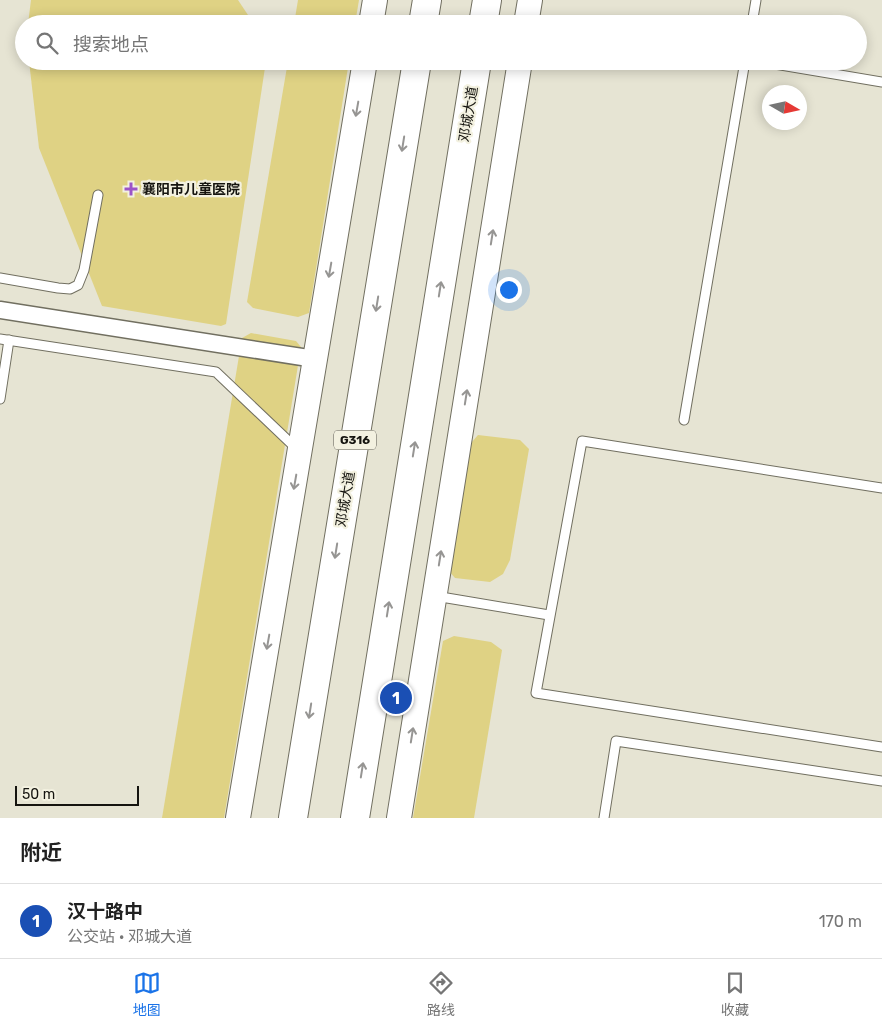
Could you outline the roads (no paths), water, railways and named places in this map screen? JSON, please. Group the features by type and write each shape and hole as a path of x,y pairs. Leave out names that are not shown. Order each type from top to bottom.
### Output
{"highway":[{"path":"424,15 427,0"},
{"path":"484,15 486,0"},
{"name":"邓城大道","path":"293,818 416,70"},
{"name":"邓城大道","path":"355,818 476,70"}],"street":[{"path":"374,15 376,0"},
{"path":"528,15 530,0"},
{"path":"238,818 363,70"},
{"path":"398,818 519,70"},
{"path":"0,310 315,359"}],"lane":[{"path":"754,15 756,0"},
{"path":"684,420 744,70"},
{"path":"811,70 882,82"},
{"path":"0,270 3,279 64,289 70,289 78,285 84,270 98,194"},
{"path":"0,399 4,340 216,372 300,452"},
{"path":"882,488 582,441 536,693 882,747"},
{"path":"434,596 549,615"},
{"path":"604,818 616,741 882,781"}],"place":[{"name":"襄阳市儿童医院","path":"131,189"},
{"name":"汉十路中","path":"396,698"}]}
